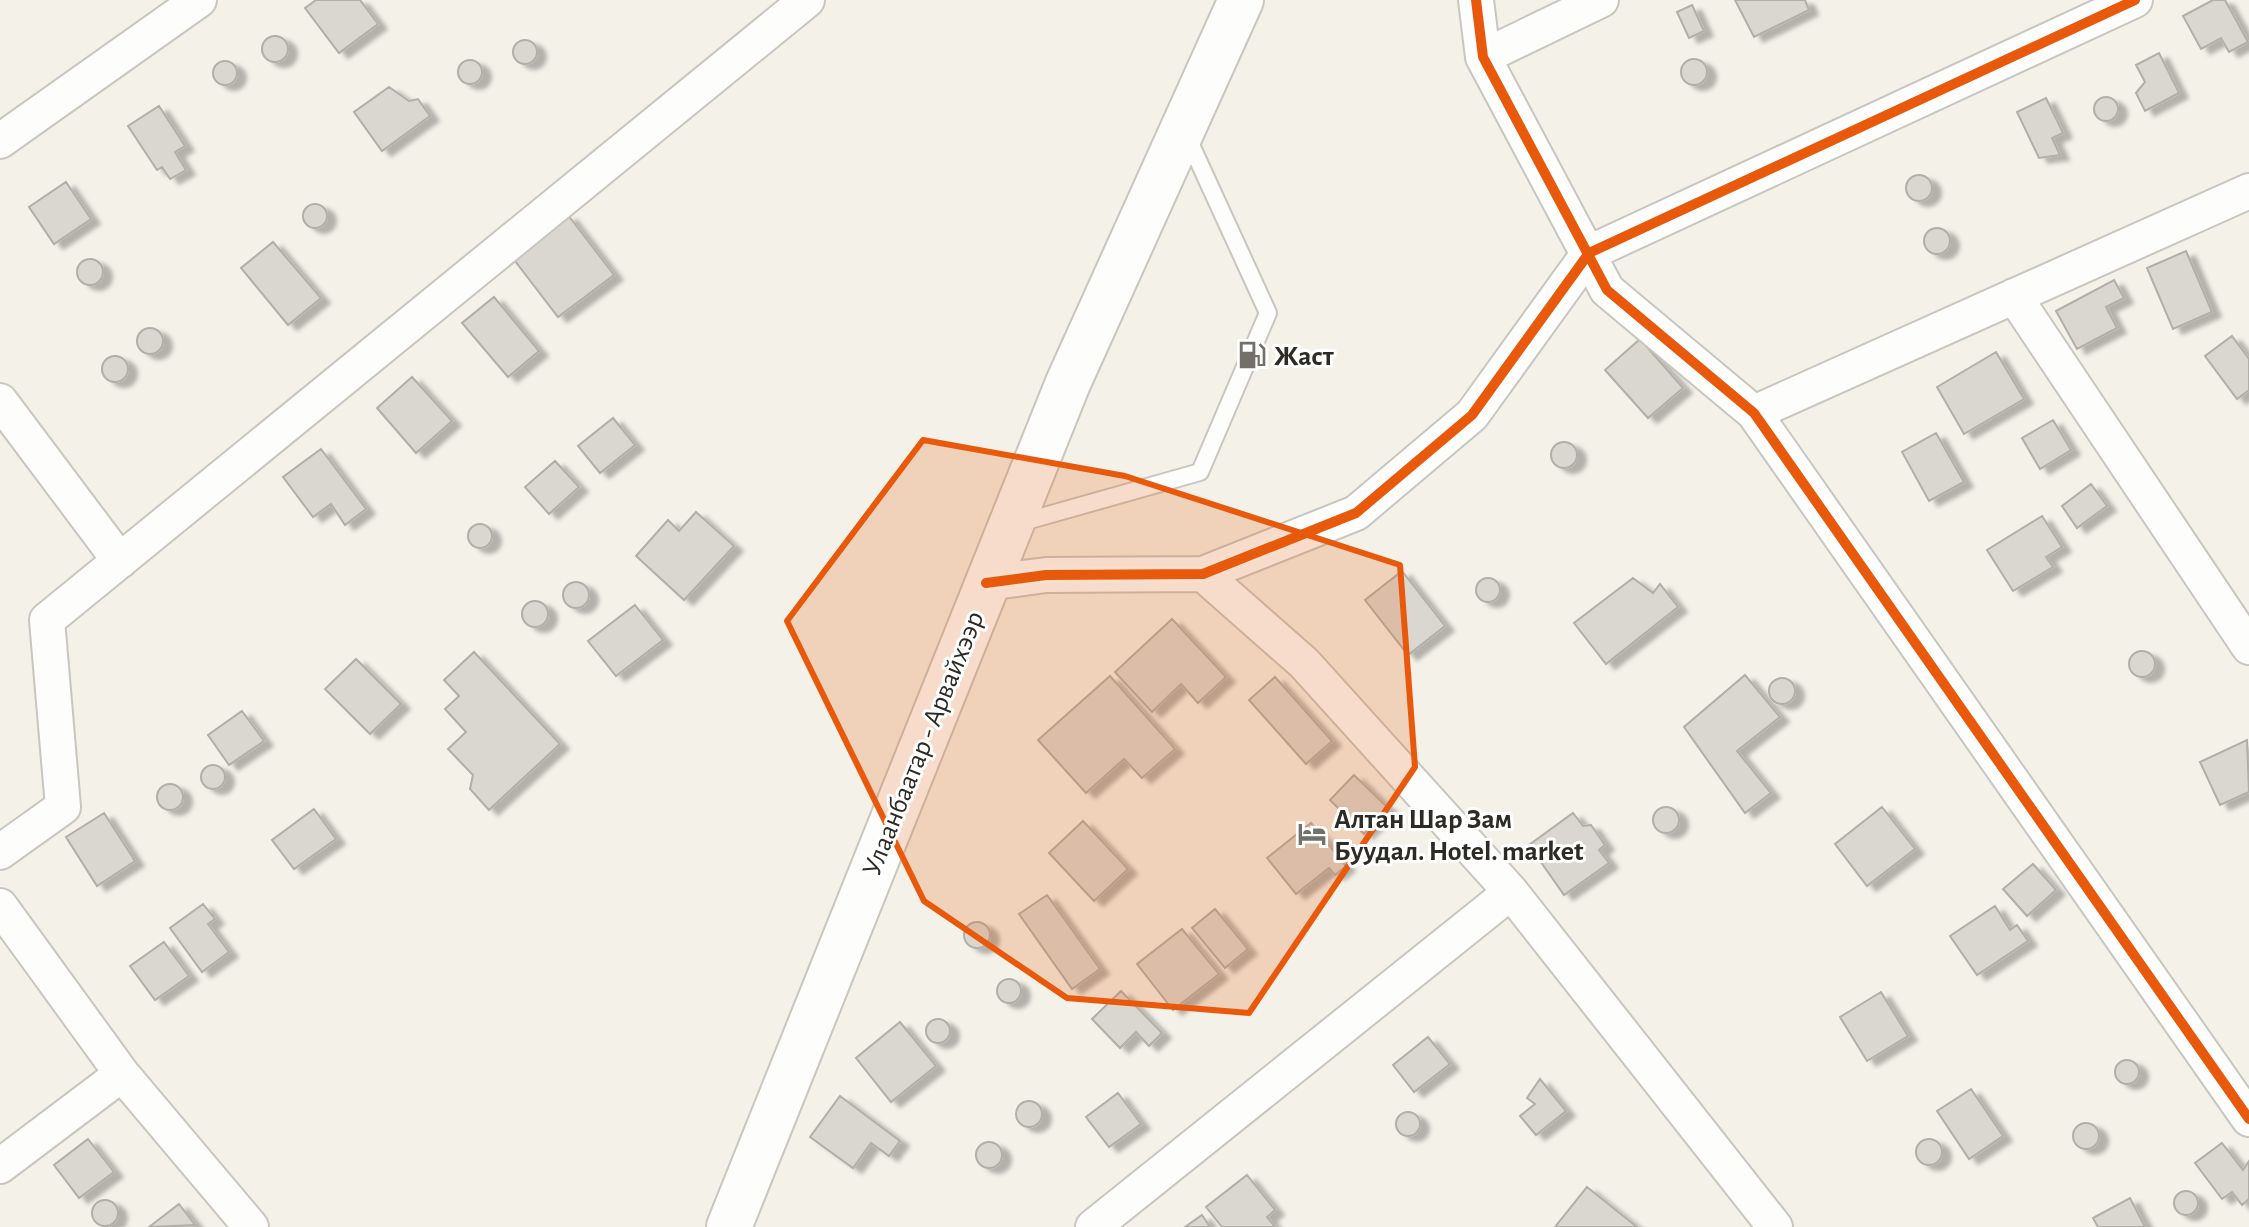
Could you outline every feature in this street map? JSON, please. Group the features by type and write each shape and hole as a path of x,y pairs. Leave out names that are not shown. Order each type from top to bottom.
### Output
{"highway":[{"name":"Улаанбаатар - Арвайхээр","path":"729,1227 1068,383 1241,0"}],"street":[{"path":"0,141 199,0"},
{"path":"0,852 63,807 47,620 807,0"},
{"path":"1476,0 1483,57 1607,290 1754,413 2249,1119"},
{"path":"1483,57 1601,0"},
{"path":"986,583 1046,575 1203,574 1356,513 1472,415 1589,253 2135,0"},
{"path":"1754,413 2249,191"},
{"path":"2014,296 2249,647"},
{"path":"0,401 120,561"},
{"path":"1203,574 1304,663 1511,892 1775,1227"},
{"path":"1093,1227 1511,892"},
{"path":"0,906 122,1074 251,1227"},
{"path":"0,1166 122,1074"}],"lane":[{"path":"1011,525 1200,472 1268,313 1183,127"}],"highlighted area":[{"path":"923,440 1125,476 1400,565 1415,767 1249,1013 1067,998 924,901 787,621"}],"building":[{"path":"316,0 360,0 378,24 339,53 305,8"},
{"path":"1735,0 1805,0 1809,10 1754,37"},
{"path":"2213,0 2225,0 2248,42 2229,52 2221,38 2201,49 2183,16"},
{"path":"1692,5 1704,31 1689,38 1677,12"},
{"path":"275,36 284,40 288,49 284,58 275,62 266,58 262,49 266,40"},
{"path":"525,40 534,43 537,52 534,61 525,64 516,61 513,52 516,43"},
{"path":"2159,53 2179,93 2145,111 2136,93 2145,82 2136,65"},
{"path":"1694,59 1703,63 1707,72 1703,81 1694,85 1685,81 1681,72 1685,63"},
{"path":"465,60 475,60 482,67 482,77 475,84 465,84 458,77 458,67"},
{"path":"220,61 230,61 237,68 237,78 230,85 220,85 213,78 213,68"},
{"path":"389,87 409,101 418,99 430,116 382,151 354,112"},
{"path":"2101,97 2111,97 2118,104 2118,114 2111,121 2101,121 2094,114 2094,104"},
{"path":"2046,98 2063,133 2052,138 2060,155 2039,158 2017,112"},
{"path":"159,106 185,146 175,152 186,170 170,179 162,167 157,170 128,126"},
{"path":"1919,175 1928,179 1932,188 1928,197 1919,201 1910,197 1906,188 1910,179"},
{"path":"66,182 91,219 54,244 29,207"},
{"path":"315,204 324,207 327,216 324,225 315,228 306,225 303,216 306,207"},
{"path":"568,215 614,275 558,317 512,257"},
{"path":"1937,228 1946,232 1950,241 1946,250 1937,254 1928,250 1924,241 1928,232"},
{"path":"273,242 321,298 288,325 241,268"},
{"path":"2186,251 2212,312 2173,329 2147,268"},
{"path":"90,259 99,263 103,272 99,281 90,285 81,281 77,272 81,263"},
{"path":"2114,280 2124,298 2106,307 2117,328 2077,349 2056,311"},
{"path":"494,297 539,351 508,377 462,323"},
{"path":"150,328 159,332 163,341 159,350 150,354 141,350 137,341 141,332"},
{"path":"2232,336 2249,359 2249,390 2237,399 2205,356"},
{"path":"1640,339 1683,388 1648,418 1605,370"},
{"path":"1996,352 2024,399 1964,434 1937,387"},
{"path":"115,356 124,360 128,369 124,378 115,382 106,378 102,369 106,360"},
{"path":"412,377 452,421 416,453 377,408"},
{"path":"613,418 635,445 600,473 578,446"},
{"path":"2053,420 2071,450 2040,469 2022,438"},
{"path":"1936,433 1964,482 1929,501 1902,452"},
{"path":"1564,442 1573,446 1577,455 1573,464 1564,468 1555,464 1551,455 1555,446"},
{"path":"321,449 366,509 345,525 331,504 313,517 283,477"},
{"path":"555,461 579,487 549,514 525,487"},
{"path":"2091,484 2107,506 2077,528 2062,506"},
{"path":"696,512 734,546 684,600 636,556 668,520 679,531"},
{"path":"2042,516 2062,547 2046,557 2053,567 2013,591 1987,550"},
{"path":"480,524 489,527 492,536 489,545 480,548 471,545 468,536 471,527"},
{"path":"1402,571 1445,626 1408,655 1365,600"},
{"path":"1483,578 1493,578 1500,585 1500,595 1493,602 1483,602 1476,595 1476,585"},
{"path":"1633,578 1653,593 1660,584 1678,607 1606,664 1574,623"},
{"path":"576,582 585,586 589,595 585,604 576,608 567,604 563,595 567,586"},
{"path":"535,601 544,605 548,614 544,623 535,627 526,623 522,614 526,605"},
{"path":"635,605 663,640 616,676 588,641"},
{"path":"1172,619 1226,677 1198,703 1181,684 1152,712 1115,672"},
{"path":"2142,651 2151,655 2155,664 2151,673 2142,677 2133,673 2129,664 2133,655"},
{"path":"474,652 560,744 489,810 470,789 473,775 448,749 466,732 445,709 459,696 444,680"},
{"path":"356,659 401,704 370,734 325,689"},
{"path":"1745,675 1780,717 1737,751 1771,793 1745,813 1684,727"},
{"path":"1110,676 1175,749 1142,778 1124,759 1086,793 1038,740"},
{"path":"1275,677 1332,741 1306,764 1249,700"},
{"path":"1782,678 1791,682 1795,691 1791,700 1782,704 1773,700 1769,691 1773,682"},
{"path":"242,711 264,741 229,765 208,735"},
{"path":"2247,740 2249,792 2220,805 2200,762"},
{"path":"208,765 218,765 225,772 225,782 218,789 208,789 201,782 201,772"},
{"path":"1354,775 1389,809 1364,834 1330,800"},
{"path":"170,784 179,788 183,797 179,806 170,810 161,806 157,797 161,788"},
{"path":"1666,807 1675,811 1679,820 1675,829 1666,833 1657,829 1653,820 1657,811"},
{"path":"1882,807 1915,849 1867,886 1835,844"},
{"path":"314,809 336,839 294,869 272,840"},
{"path":"104,813 135,861 97,886 66,837"},
{"path":"1573,813 1583,826 1591,825 1605,845 1599,850 1609,863 1564,895 1529,845"},
{"path":"1083,821 1128,869 1094,901 1049,853"},
{"path":"1311,823 1346,866 1335,875 1329,868 1296,894 1267,858"},
{"path":"2033,864 2056,890 2027,916 2003,889"},
{"path":"1047,895 1100,969 1072,989 1019,914"},
{"path":"203,904 215,919 208,924 229,952 202,972 170,928"},
{"path":"1995,906 2010,930 2017,925 2028,941 1977,975 1950,936"},
{"path":"1215,909 1248,949 1225,968 1192,928"},
{"path":"977,922 986,926 990,935 986,944 977,948 968,944 964,935 968,926"},
{"path":"1182,929 1219,974 1173,1010 1137,964"},
{"path":"164,942 189,976 155,1000 130,966"},
{"path":"1004,979 1014,979 1021,986 1021,996 1014,1003 1004,1003 997,996 997,986"},
{"path":"1121,991 1162,1033 1149,1046 1136,1032 1120,1048 1092,1019"},
{"path":"1881,992 1908,1036 1867,1061 1840,1017"},
{"path":"933,1019 943,1019 950,1026 950,1036 943,1043 933,1043 926,1036 926,1026"},
{"path":"900,1022 936,1066 891,1102 856,1058"},
{"path":"1428,1037 1450,1064 1414,1092 1393,1065"},
{"path":"2122,1060 2132,1060 2139,1067 2139,1077 2132,1084 2122,1084 2115,1077 2115,1067"},
{"path":"1540,1079 1566,1111 1536,1135 1520,1116 1535,1104 1527,1098"},
{"path":"1971,1089 2003,1136 1969,1159 1937,1111"},
{"path":"1118,1093 1141,1124 1109,1147 1086,1117"},
{"path":"840,1096 900,1141 889,1156 871,1143 853,1168 810,1137"},
{"path":"1029,1101 1038,1105 1042,1114 1038,1123 1029,1127 1020,1123 1016,1114 1020,1105"},
{"path":"1408,1112 1417,1115 1420,1124 1417,1133 1408,1136 1399,1133 1396,1124 1399,1115"},
{"path":"2086,1123 2095,1127 2099,1136 2095,1145 2086,1149 2077,1145 2073,1136 2077,1127"},
{"path":"88,1139 114,1172 79,1198 54,1165"},
{"path":"1929,1139 1938,1143 1942,1152 1938,1161 1929,1165 1920,1161 1916,1152 1920,1143"},
{"path":"989,1142 998,1146 1002,1155 998,1164 989,1168 980,1164 976,1155 980,1146"},
{"path":"2222,1143 2243,1170 2249,1161 2249,1199 2242,1205 2232,1192 2222,1199 2195,1163"},
{"path":"1247,1175 1275,1210 1267,1217 1275,1227 1222,1227 1206,1207"},
{"path":"1587,1187 1637,1227 1555,1227"},
{"path":"2186,1191 2195,1194 2198,1203 2195,1212 2186,1215 2177,1212 2174,1203 2177,1194"},
{"path":"2130,1198 2145,1227 2098,1227 2093,1218"},
{"path":"105,1200 114,1204 118,1213 114,1222 105,1226 96,1222 92,1213 96,1204"},
{"path":"179,1204 195,1225 149,1227"},
{"path":"1202,1215 1210,1227 1185,1227"}],"cycle path":[{"path":"1476,0 1483,57 1607,290 1754,413 2249,1119"},
{"path":"986,583 1046,575 1203,574 1356,513 1472,415 1589,253 2135,0"}],"place":[{"name":"Жаст","path":"1252,355"},
{"name":"Алтан Шар Зам Буудал. Hotel. market","path":"1312,834"}]}
